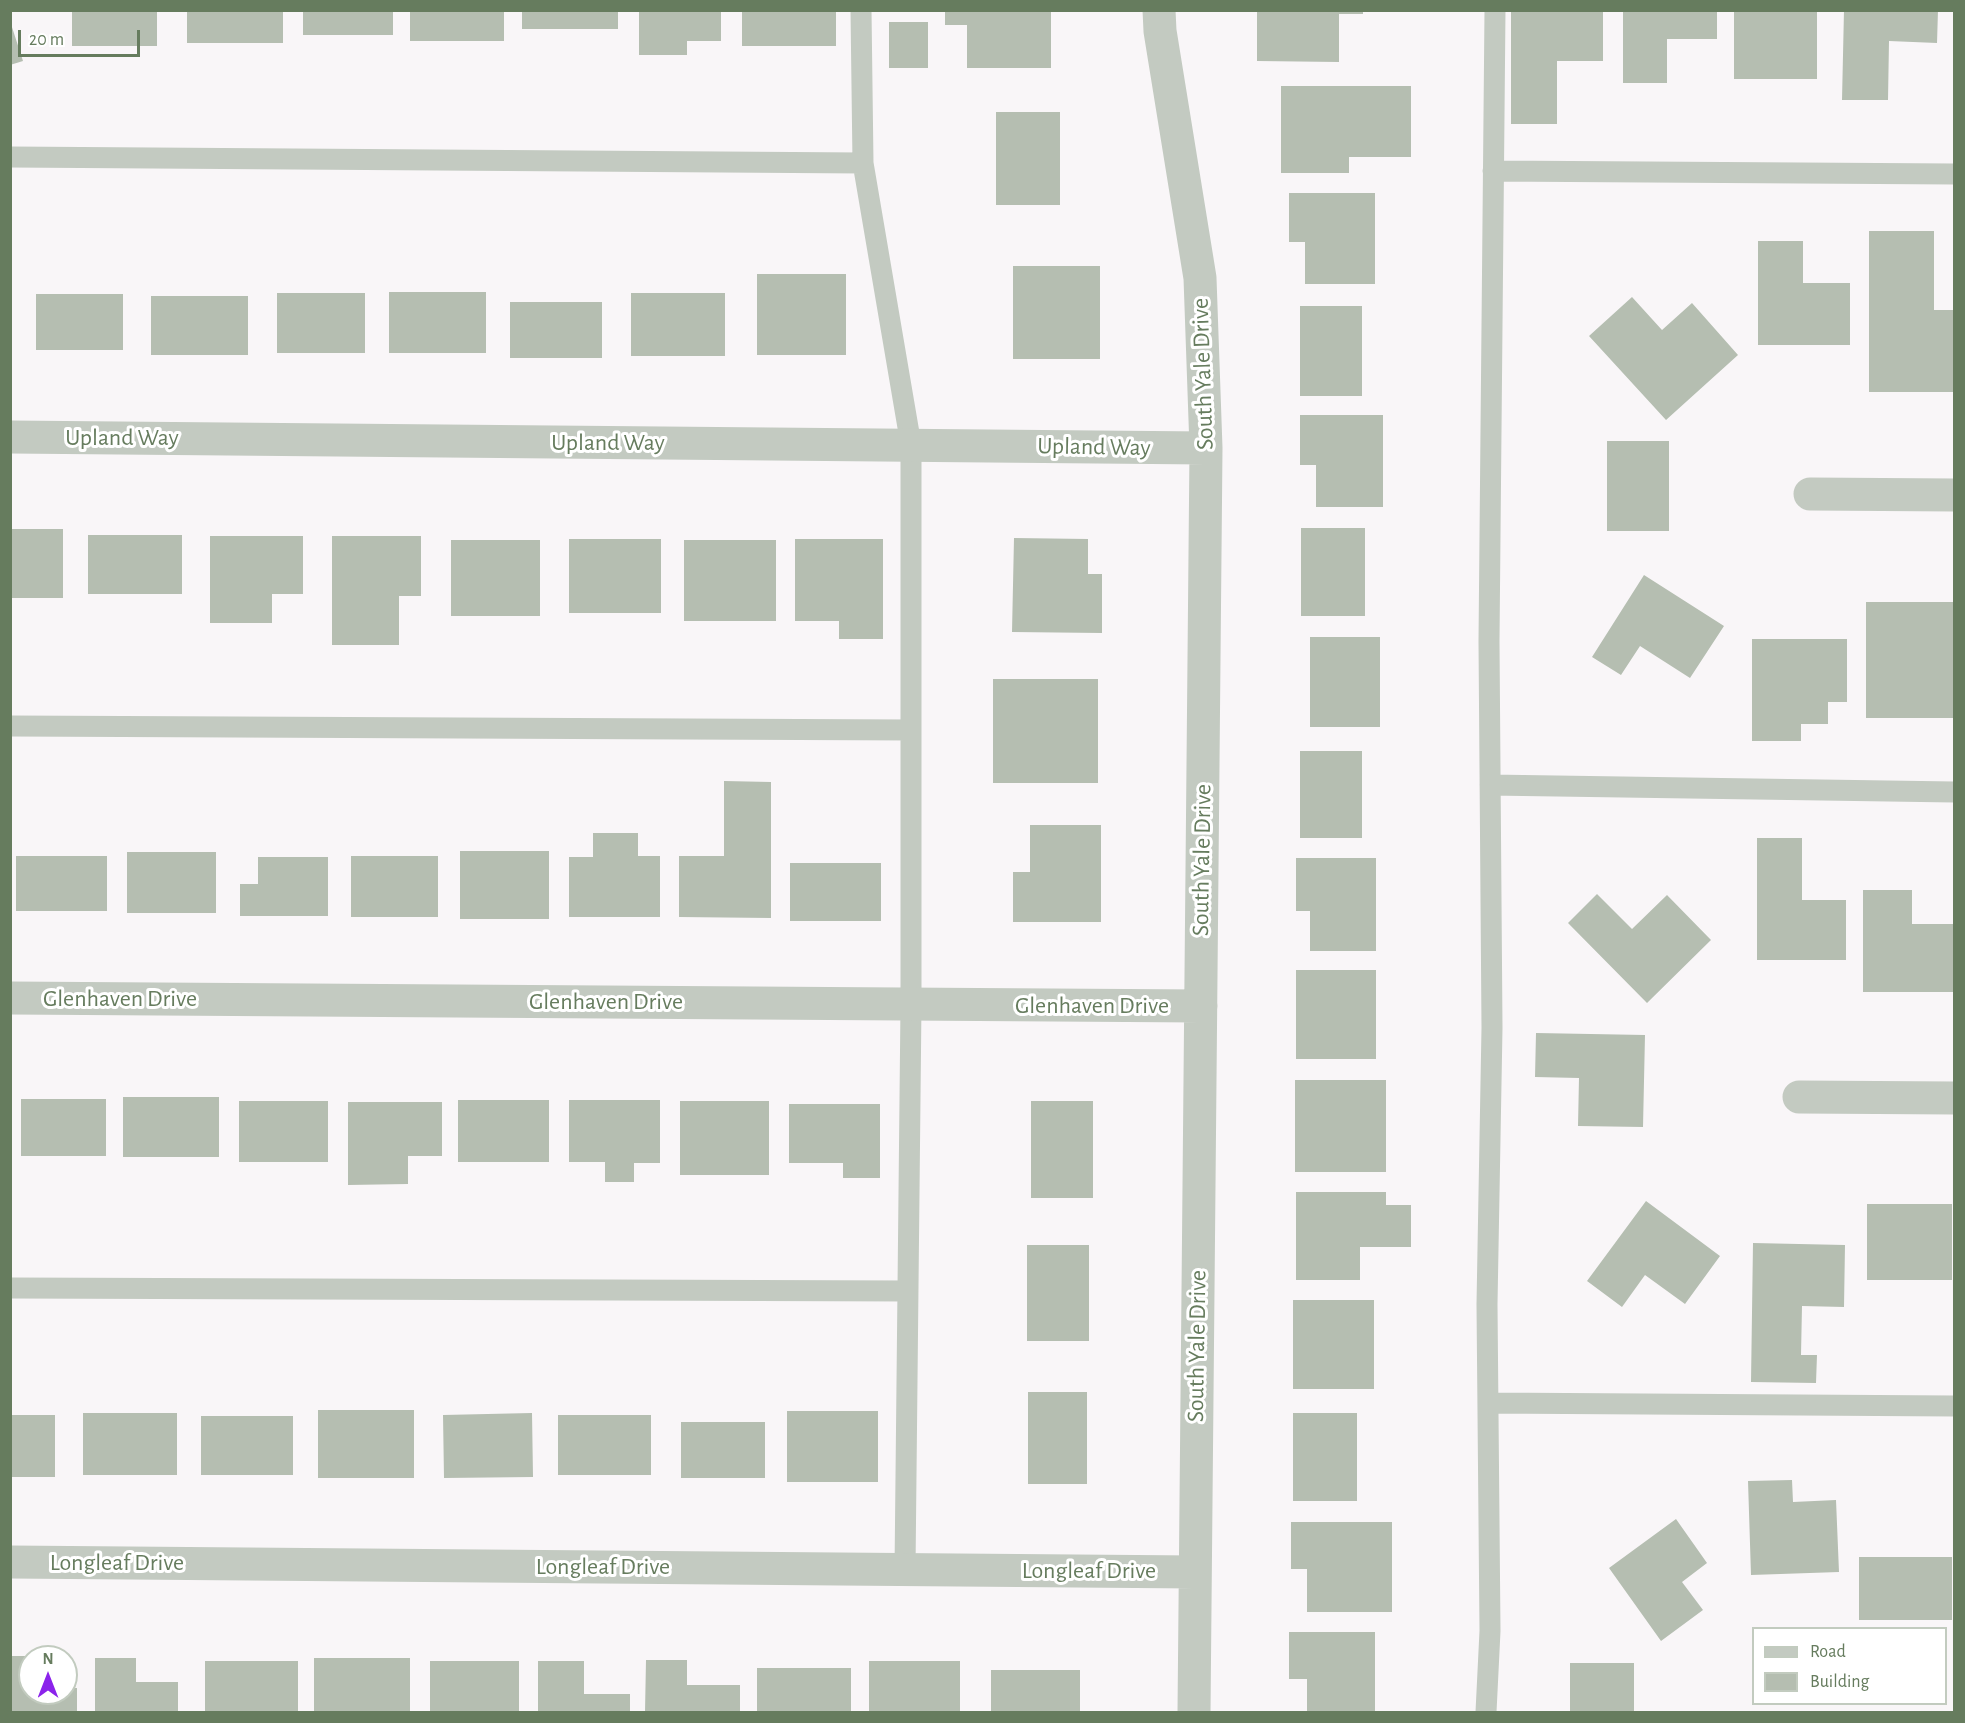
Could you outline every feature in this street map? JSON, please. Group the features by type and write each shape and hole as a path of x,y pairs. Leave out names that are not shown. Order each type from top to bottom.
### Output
{"street":[{"name":"South Yale Drive","path":"1159,10 1160,31 1200,278 1206,448 1194,1713"},
{"name":"Upland Way","path":"10,437 1206,448"},
{"path":"1810,494 1954,495"},
{"name":"Glenhaven Drive","path":"10,998 1201,1006"},
{"path":"1800,1097 1954,1098"},
{"name":"Longleaf Drive","path":"10,1562 1195,1572"}],"lane":[{"path":"861,10 863,163 911,445 911,1004 905,1570"},
{"path":"1486,1713 1490,1631 1486,1304 1492,1028 1490,785 1495,10"},
{"path":"10,158 863,163"},
{"path":"1493,171 1954,174"},
{"path":"10,726 911,730"},
{"path":"1490,785 1954,792"},
{"path":"10,1288 908,1291"},
{"path":"1488,1403 1954,1406"}],"building":[{"path":"72,10 157,10 157,46 72,46"},
{"path":"187,10 283,10 283,43 187,43"},
{"path":"303,10 393,10 393,35 303,35"},
{"path":"410,10 504,10 504,41 410,41"},
{"path":"522,10 618,10 618,29 522,29"},
{"path":"639,10 721,10 721,41 687,41 687,55 639,55"},
{"path":"742,10 836,10 836,46 742,46"},
{"path":"945,10 1051,10 1051,68 967,68 967,25 945,25"},
{"path":"1257,10 1363,10 1363,14 1339,14 1339,62 1257,61"},
{"path":"1511,10 1603,10 1603,61 1557,61 1557,124 1511,124"},
{"path":"1623,10 1717,10 1717,39 1667,39 1667,83 1623,83"},
{"path":"1734,10 1817,10 1817,79 1734,79"},
{"path":"1844,10 1938,10 1937,43 1889,41 1888,100 1842,100"},
{"path":"10,21 23,61 10,65"},
{"path":"889,22 928,22 928,68 889,68"},
{"path":"1281,86 1411,86 1411,157 1349,157 1349,173 1281,173"},
{"path":"996,112 1060,112 1060,205 996,205"},
{"path":"1289,193 1375,193 1375,284 1305,284 1305,242 1289,242"},
{"path":"1869,231 1934,231 1934,310 1954,310 1954,392 1869,392"},
{"path":"1758,241 1803,241 1803,283 1850,283 1850,345 1758,345"},
{"path":"1013,266 1100,266 1100,359 1013,359"},
{"path":"757,274 846,274 846,355 757,355"},
{"path":"389,292 486,292 486,353 389,353"},
{"path":"277,293 365,293 365,353 277,353"},
{"path":"631,293 725,293 725,356 631,356"},
{"path":"36,294 123,294 123,350 36,350"},
{"path":"151,296 248,296 248,355 151,355"},
{"path":"1632,297 1662,330 1692,303 1738,355 1666,420 1589,336"},
{"path":"510,302 602,302 602,358 510,358"},
{"path":"1300,306 1362,306 1362,396 1300,396"},
{"path":"1300,415 1383,415 1383,507 1316,507 1316,465 1300,465"},
{"path":"1607,441 1669,441 1669,531 1607,531"},
{"path":"1301,528 1365,528 1365,616 1301,616"},
{"path":"10,529 63,529 63,598 10,598"},
{"path":"88,535 182,535 182,594 88,594"},
{"path":"210,536 303,536 303,594 272,594 272,623 210,623"},
{"path":"332,536 421,536 421,596 399,596 399,645 332,645"},
{"path":"1014,538 1088,539 1088,574 1102,574 1102,633 1012,632"},
{"path":"569,539 661,539 661,613 569,613"},
{"path":"795,539 883,539 883,639 839,639 839,621 795,621"},
{"path":"451,540 540,540 540,616 451,616"},
{"path":"684,540 776,540 776,621 684,621"},
{"path":"1644,575 1724,626 1690,678 1640,646 1621,675 1592,657"},
{"path":"1866,602 1954,602 1954,718 1866,718"},
{"path":"1310,637 1380,637 1380,727 1310,727"},
{"path":"1752,639 1847,639 1847,702 1828,702 1828,724 1801,724 1801,741 1752,741"},
{"path":"993,679 1098,679 1098,783 993,783"},
{"path":"1300,751 1362,751 1362,838 1300,838"},
{"path":"724,781 771,782 771,918 679,917 679,856 724,856"},
{"path":"1030,825 1101,825 1101,922 1013,922 1013,872 1030,872"},
{"path":"593,833 638,833 638,856 660,856 660,917 569,917 569,857 593,857"},
{"path":"1757,838 1802,838 1802,900 1846,900 1846,960 1757,960"},
{"path":"460,851 549,851 549,919 460,919"},
{"path":"127,852 216,852 216,913 127,913"},
{"path":"16,856 107,856 107,911 16,911"},
{"path":"351,856 438,856 438,917 351,917"},
{"path":"258,857 328,857 328,916 240,916 240,884 258,884"},
{"path":"1296,858 1376,858 1376,951 1310,951 1310,911 1296,911"},
{"path":"790,863 881,863 881,921 790,921"},
{"path":"1863,890 1912,890 1912,924 1954,924 1954,992 1863,992"},
{"path":"1597,894 1632,929 1667,895 1711,940 1647,1003 1568,923"},
{"path":"1296,970 1376,970 1376,1059 1296,1059"},
{"path":"1536,1033 1645,1035 1643,1127 1578,1126 1579,1078 1535,1077"},
{"path":"1295,1080 1386,1080 1386,1172 1295,1172"},
{"path":"123,1097 219,1097 219,1157 123,1157"},
{"path":"21,1099 106,1099 106,1156 21,1156"},
{"path":"458,1100 549,1100 549,1162 458,1162"},
{"path":"569,1100 660,1100 660,1163 634,1163 634,1182 605,1182 605,1162 569,1162"},
{"path":"239,1101 328,1101 328,1162 239,1162"},
{"path":"680,1101 769,1101 769,1175 680,1175"},
{"path":"1031,1101 1093,1101 1093,1198 1031,1198"},
{"path":"348,1102 442,1102 442,1156 408,1156 408,1184 348,1185"},
{"path":"789,1104 880,1104 880,1178 843,1178 843,1163 789,1163"},
{"path":"1296,1192 1386,1192 1386,1205 1411,1205 1411,1247 1360,1247 1360,1280 1296,1280"},
{"path":"1646,1201 1720,1256 1685,1304 1645,1275 1622,1307 1587,1281"},
{"path":"1867,1204 1952,1204 1952,1280 1867,1280"},
{"path":"1753,1243 1845,1245 1844,1307 1802,1306 1801,1355 1817,1355 1816,1383 1751,1382"},
{"path":"1027,1245 1089,1245 1089,1341 1027,1341"},
{"path":"1293,1300 1374,1300 1374,1389 1293,1389"},
{"path":"1028,1392 1087,1392 1087,1484 1028,1484"},
{"path":"318,1410 414,1410 414,1478 318,1478"},
{"path":"787,1411 878,1411 878,1482 787,1482"},
{"path":"83,1413 177,1413 177,1475 83,1475"},
{"path":"532,1413 533,1477 444,1478 443,1415"},
{"path":"1293,1413 1357,1413 1357,1501 1293,1501"},
{"path":"10,1415 55,1415 55,1477 10,1477"},
{"path":"558,1415 651,1415 651,1475 558,1475"},
{"path":"201,1416 293,1416 293,1475 201,1475"},
{"path":"681,1422 765,1422 765,1478 681,1478"},
{"path":"1792,1480 1793,1502 1836,1500 1839,1572 1751,1575 1748,1481"},
{"path":"1676,1519 1707,1563 1682,1582 1703,1610 1661,1641 1609,1568"},
{"path":"1291,1522 1392,1522 1392,1612 1307,1612 1307,1569 1291,1569"},
{"path":"1859,1557 1952,1557 1952,1620 1859,1620"},
{"path":"1289,1632 1375,1632 1375,1712 1307,1712 1307,1679 1289,1679"},
{"path":"10,1656 18,1656 18,1705 77,1705 77,1712 10,1712"},
{"path":"95,1658 136,1658 136,1682 178,1682 178,1712 95,1712"},
{"path":"314,1658 410,1658 410,1712 314,1712"},
{"path":"646,1660 687,1660 687,1685 740,1685 740,1712 645,1712"},
{"path":"205,1661 298,1661 298,1712 205,1712"},
{"path":"430,1661 519,1661 519,1712 430,1712"},
{"path":"538,1661 584,1661 584,1694 630,1694 630,1712 538,1712"},
{"path":"869,1661 960,1661 960,1712 869,1712"},
{"path":"1570,1663 1634,1663 1634,1712 1570,1712"},
{"path":"757,1668 851,1668 851,1712 757,1712"},
{"path":"991,1670 1080,1670 1080,1712 991,1712"}]}
